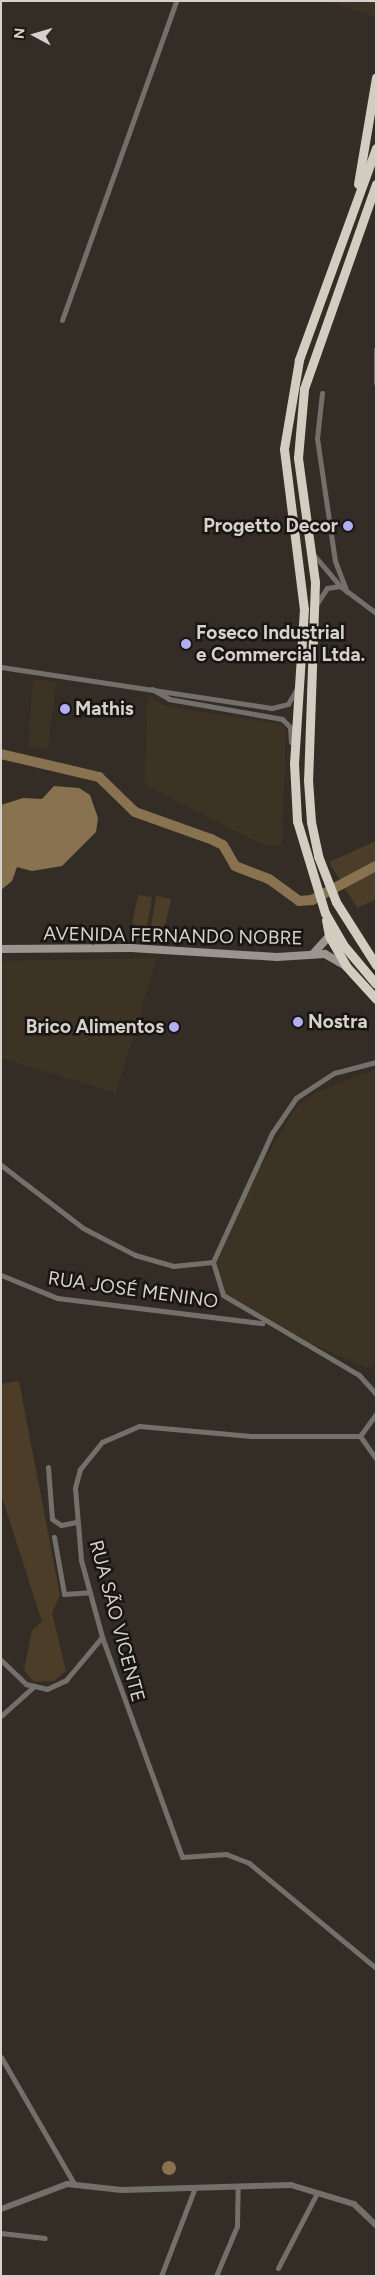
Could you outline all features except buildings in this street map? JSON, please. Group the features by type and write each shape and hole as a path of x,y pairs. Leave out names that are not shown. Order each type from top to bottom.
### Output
{"highway":[{"path":"352,213 376,78"},
{"path":"376,148 299,360 285,430 305,626 295,799 313,885 345,947 376,984"},
{"path":"375,186 309,369 299,412 298,458 313,554 316,606 309,802 325,877 336,902 375,965"},
{"path":"324,909 329,936 346,966 376,998"}],"main road":[{"path":"313,954 329,936"},
{"name":"AVENIDA FERNANDO NOBRE","path":"1,949 132,948 277,957 313,954 331,956 346,966"}],"street":[{"path":"62,320 104,213 124,143 176,1"},
{"path":"376,349 376,383"},
{"path":"322,393 316,409 318,447 335,561 347,592"},
{"path":"313,554 340,586 376,613"},
{"path":"316,606 326,588 340,586"},
{"path":"1,668 285,706 295,693 305,626"},
{"path":"152,688 175,701 285,720 291,731 295,799"},
{"path":"175,701 177,692"},
{"path":"376,1062 334,1073 296,1098 272,1133 213,1262 222,1295 265,1323 359,1375 376,1394"},
{"path":"1,1166 98,1237 140,1258 173,1266 213,1262"},
{"path":"5,1179 10,1173"},
{"path":"40,1206 44,1199"},
{"name":"RUA JOSÉ MENINO","path":"1,1275 57,1298 265,1323"},
{"path":"376,1414 360,1436 376,1459"},
{"name":"RUA SÃO VICENTE","path":"360,1436 251,1436 177,1427 124,1430 102,1442 80,1469 75,1488 77,1522 90,1592 102,1637 182,1857 226,1854 249,1863 376,1968"},
{"path":"48,1467 52,1519 61,1526 77,1522"},
{"path":"54,1537 64,1594 90,1592"},
{"path":"2,1712 32,1688 56,1686 66,1680 102,1637"},
{"path":"1,1660 32,1688"},
{"path":"1,2057 75,2185"},
{"path":"1,2209 50,2189 75,2185 194,2190 291,2185 359,2207 376,2224"},
{"path":"216,2276 236,2226 238,2187"},
{"path":"161,2276 194,2190"},
{"path":"278,2268 317,2193"},
{"path":"1,2233 46,2238"}],"shaded area":[{"path":"327,1 376,1 376,17"},
{"path":"33,679 56,682 48,749 28,746"},
{"path":"148,696 165,706 281,724 286,730 282,846 263,845 144,784"},
{"path":"54,786 79,788 90,795 98,818 96,832 62,866 32,871 17,867 12,881 1,890 1,805 23,798 42,799"},
{"path":"376,841 376,899 357,908 329,862"},
{"path":"138,895 152,897 147,927 132,924"},
{"path":"156,896 171,899 165,928 151,926"},
{"path":"157,958 116,1093 1,1058 1,961"},
{"path":"376,1069 376,1361 368,1368 291,1335 225,1293 219,1286 218,1262 253,1180 296,1107 317,1092"},
{"path":"19,1381 60,1595 52,1613 66,1671 54,1681 34,1682 24,1670 32,1630 42,1622 1,1494 1,1384"},
{"path":"166,2161 172,2161 176,2168 172,2175 166,2175 162,2171 162,2165"}],"waterway":[{"path":"1,754 99,777 135,812 223,845 235,866 269,879 299,901 312,900 376,866"}],"place":[{"name":"Progetto Decor","path":"348,526"},
{"name":"Foseco Industrial e Commercial Ltda.","path":"186,644"},
{"name":"Mathis","path":"65,709"},
{"name":"Nostra","path":"298,1022"},
{"name":"Brico Alimentos","path":"174,1027"}]}
